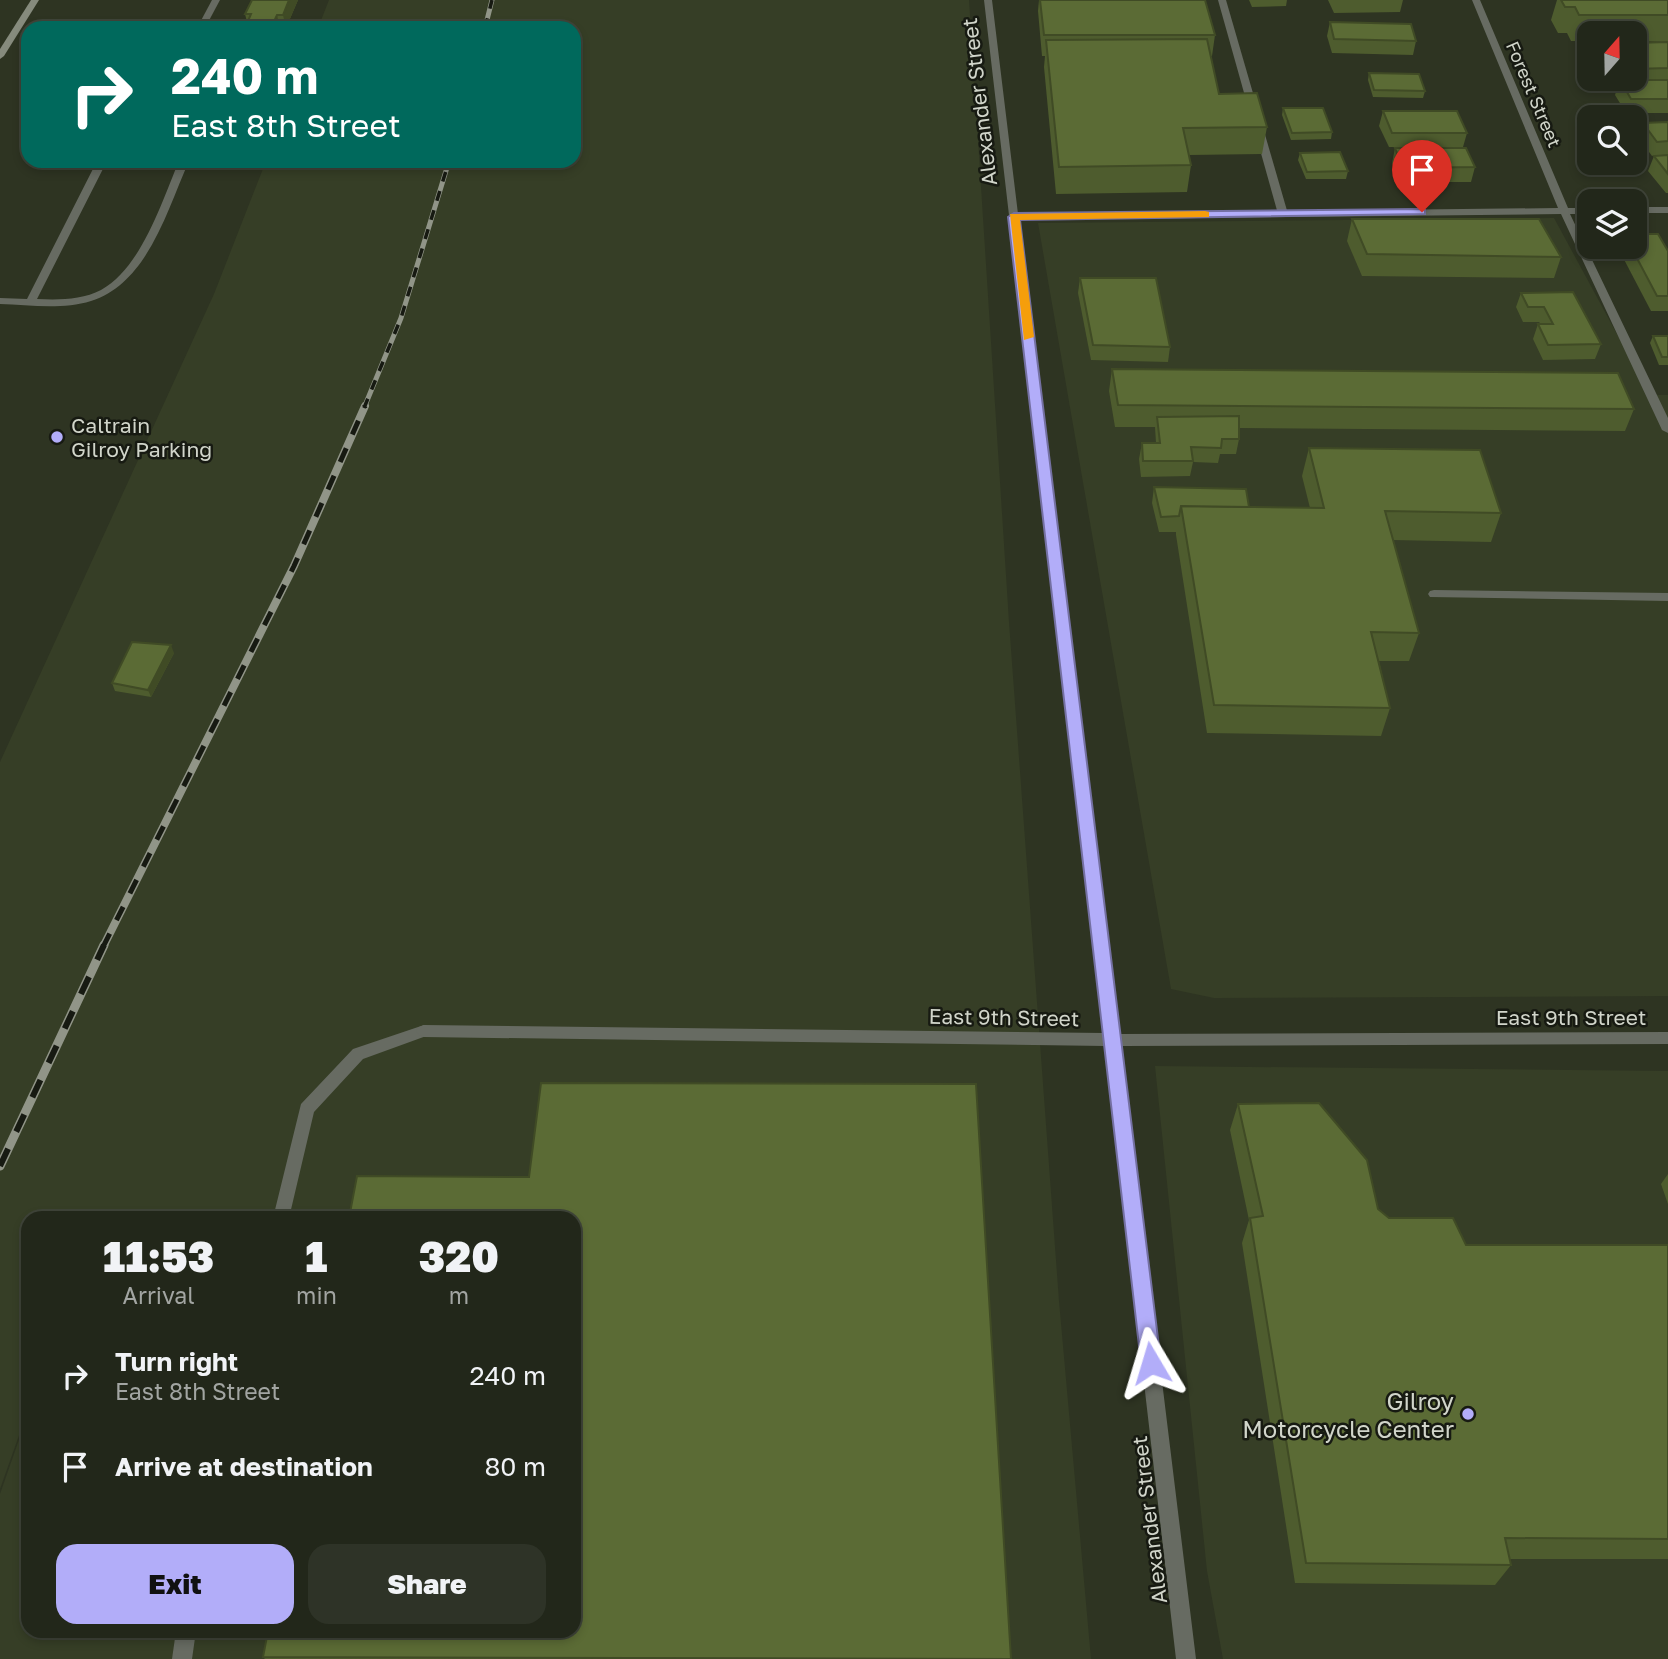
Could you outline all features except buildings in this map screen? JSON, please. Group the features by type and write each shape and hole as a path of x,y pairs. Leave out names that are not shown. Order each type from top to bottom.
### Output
{"main road":[{"path":"22,21 35,0"},
{"path":"0,56 21,22"}],"street":[{"path":"205,21 216,0"},
{"name":"Alexander Street","path":"988,0 1186,1659"},
{"path":"1222,0 1283,214"},
{"name":"Forest Street","path":"1476,0 1564,211 1668,430"},
{"path":"31,301 98,168"},
{"path":"0,301 88,299 111,288 137,264 181,168"},
{"path":"1647,211 1668,210"},
{"path":"1014,217 1577,211"},
{"path":"1434,594 1668,597"},
{"name":"East 9th Street","path":"283,1211 307,1109 358,1054 424,1031 1112,1040 1668,1038"},
{"path":"182,1659 185,1638"}],"shaded area":[{"path":"329,0 969,0 1009,622 1059,1301 1091,1659 0,1659 0,1494 21,1434 21,1638 581,1638 581,1211 21,1211 21,1430 0,1489 0,762 214,294 263,168 581,168 581,21 321,21"},
{"path":"1554,218 1650,395 1668,395 1668,996 1214,998 1171,989 1038,223"},
{"path":"1155,1066 1668,1071 1668,1659 1223,1659 1207,1571"}],"railway":[{"path":"487,21 492,0"},
{"path":"364,408 401,318 447,168"},
{"path":"104,945 294,566 365,406"},
{"path":"0,1166 104,945"}],"slow traffic":[{"path":"1028,337 1014,217 1205,215"}],"place":[{"name":"Caltrain Gilroy Parking","path":"57,437"},
{"name":"Gilroy Motorcycle Center","path":"1468,1414"}],"route":[{"path":"1151,1363 1014,217 1422,212"}]}
